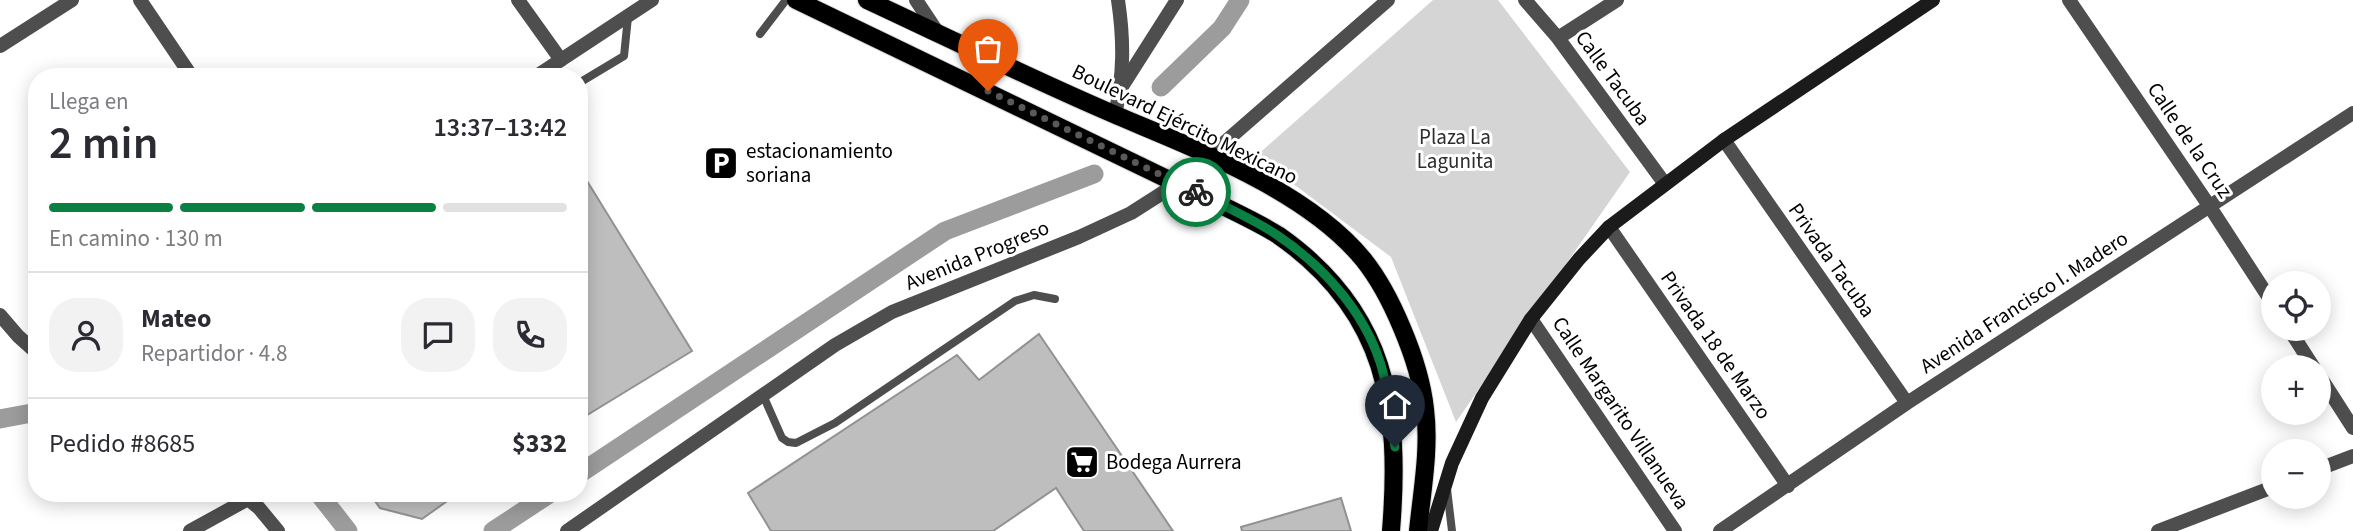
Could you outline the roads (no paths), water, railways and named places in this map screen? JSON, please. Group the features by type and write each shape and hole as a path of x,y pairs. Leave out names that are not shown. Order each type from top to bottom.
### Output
{"main road":[{"path":"796,0 1172,180 1275,233 1290,244 1335,286 1363,324 1380,363 1389,400 1395,447 1391,531"},
{"name":"Boulevard Ejército Mexicano","path":"867,0 1257,179 1318,216 1343,238 1381,285 1409,344 1420,380 1425,410 1425,463 1418,531"},
{"path":"1432,531 1446,481 1482,398 1531,319 1570,269 1609,227 1724,140 1933,0"}],"street":[{"path":"0,46 72,0"},
{"path":"141,0 186,68"},
{"path":"518,0 561,60"},
{"path":"549,68 652,0"},
{"path":"916,0 938,33"},
{"path":"1118,0 1123,56 1120,117"},
{"path":"1121,88 1177,0"},
{"name":"Avenida Progreso","path":"566,531 835,345 892,312 1079,237 1131,213 1172,180 1209,156 1388,0"},
{"name":"Calle Tacuba","path":"1525,0 1558,38 1665,184"},
{"path":"1558,38 1617,0"},
{"name":"Calle de la Cruz","path":"2069,0 2261,285"},
{"name":"Avenida Francisco I. Madero","path":"1720,531 1907,403 2353,113"},
{"name":"Privada Tacuba","path":"1724,140 1907,403"},
{"name":"Privada 18 de Marzo","path":"1609,227 1788,486"},
{"path":"0,315 28,345"},
{"name":"Calle Margarito Villanueva","path":"1531,319 1675,531"},
{"path":"2331,394 2353,428"},
{"path":"2331,464 2353,456"},
{"path":"2158,531 2261,491"},
{"path":"190,531 242,502"},
{"path":"251,502 278,531"}],"lane":[{"path":"760,34 786,0"},
{"path":"588,78 624,56 628,16"},
{"path":"763,394 782,438 796,443 835,423 1015,301 1034,295 1055,299"},
{"path":"1446,481 1452,531"}],"waterway":[{"path":"1161,87 1222,28 1240,0"},
{"path":"588,468 945,231 1094,174"},
{"path":"0,419 28,414"},
{"path":"325,502 348,531"},
{"path":"493,531 537,502"}],"place":[{"name":"estacionamiento soriana","path":"721,163"},
{"name":"Bodega Aurrera","path":"1082,462"}],"park label":[{"name":"Plaza La Lagunita","path":"1455,149"}]}
